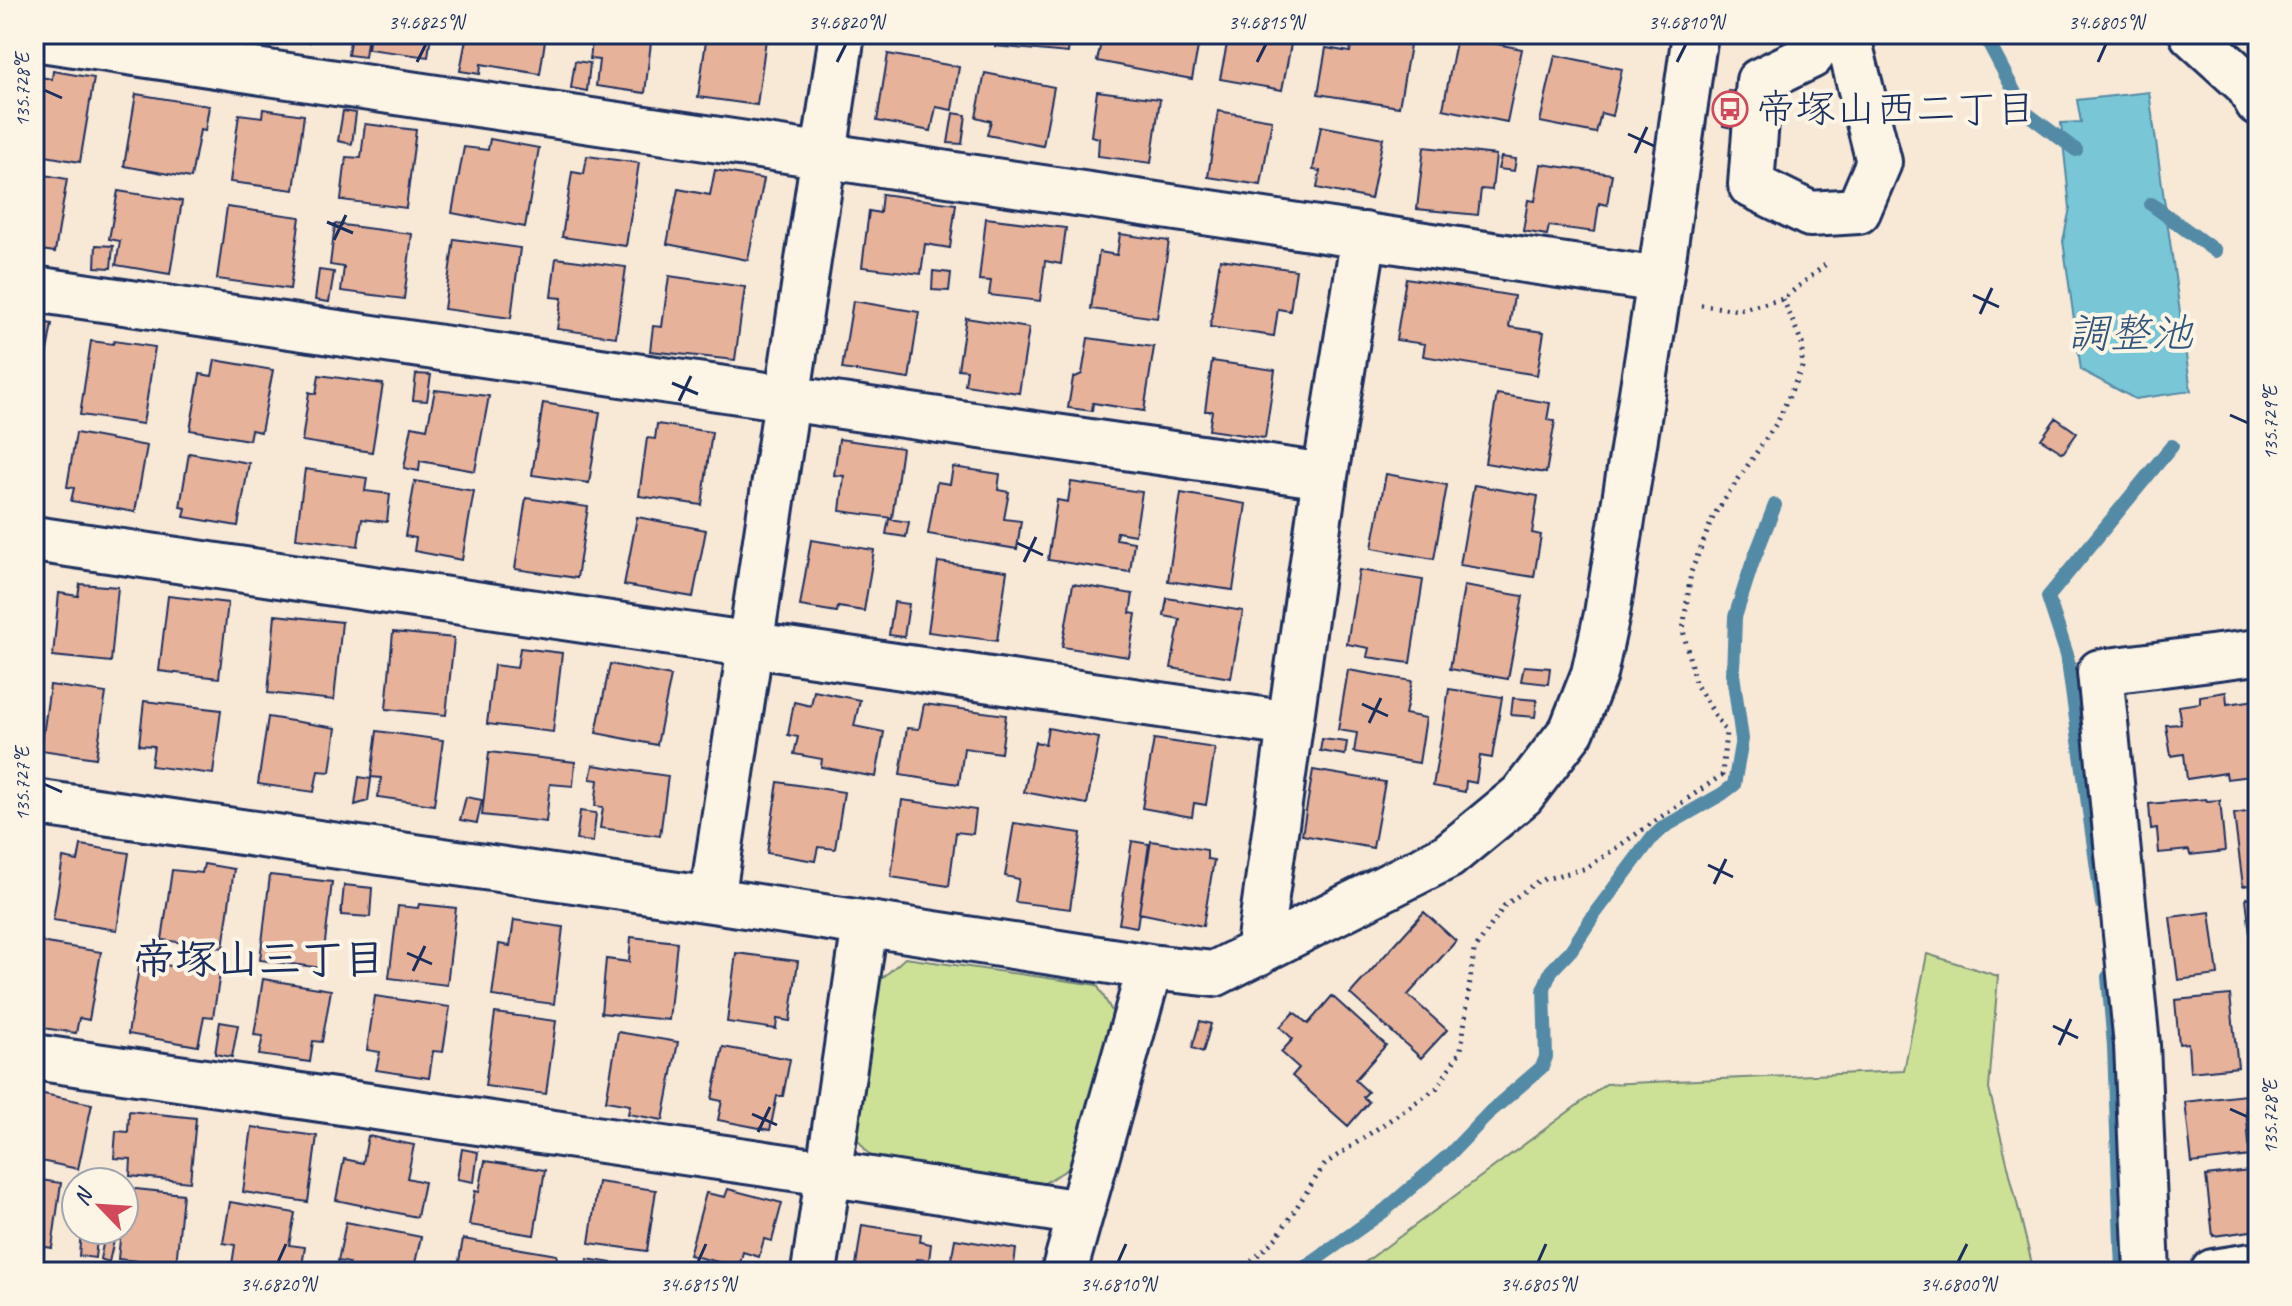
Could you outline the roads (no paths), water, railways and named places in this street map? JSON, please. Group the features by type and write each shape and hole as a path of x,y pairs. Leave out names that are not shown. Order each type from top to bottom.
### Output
{"street":[{"path":"712,900 842,34"},
{"path":"34,802 1214,974 1448,856 1522,795 1572,730 1594,674 1607,614 1695,34"},
{"path":"1826,34 1811,56 1759,81 1751,185 1810,214 1858,211 1879,162 1847,34"},
{"path":"2192,34 2248,85 2258,103"},
{"path":"34,38 1364,235 1658,290"},
{"path":"1258,953 1325,476 1364,235"},
{"path":"34,289 1325,476"},
{"path":"34,539 1289,724"},
{"path":"2147,1272 2137,1045 2100,672 2258,652"},
{"path":"814,1272 865,924"},
{"path":"1064,1272 1150,967"},
{"path":"34,1057 1080,1213"},
{"path":"2213,1272 2258,1265"}],"water":[{"name":"調整池","path":"2149,92 2191,391 2135,399 2081,370 2063,241 2070,208 2061,123 2081,122 2077,100"}],"waterway":[{"path":"1984,34 2025,112 2076,150"},
{"path":"2151,204 2215,251"},
{"path":"2102,904 2067,655 2048,597 2172,446"},
{"path":"1298,1272 1384,1211 1542,1067 1546,1057 1544,988 1551,971 1571,950 1650,840 1664,827 1734,785 1742,739 1733,674 1735,617 1775,505"},
{"path":"2108,977 2114,1046 2122,1272"}],"place":[{"name":"帝塚山西二丁目","path":"1730,109"}],"district":[{"name":"帝塚山三丁目","path":"259,959"}]}
